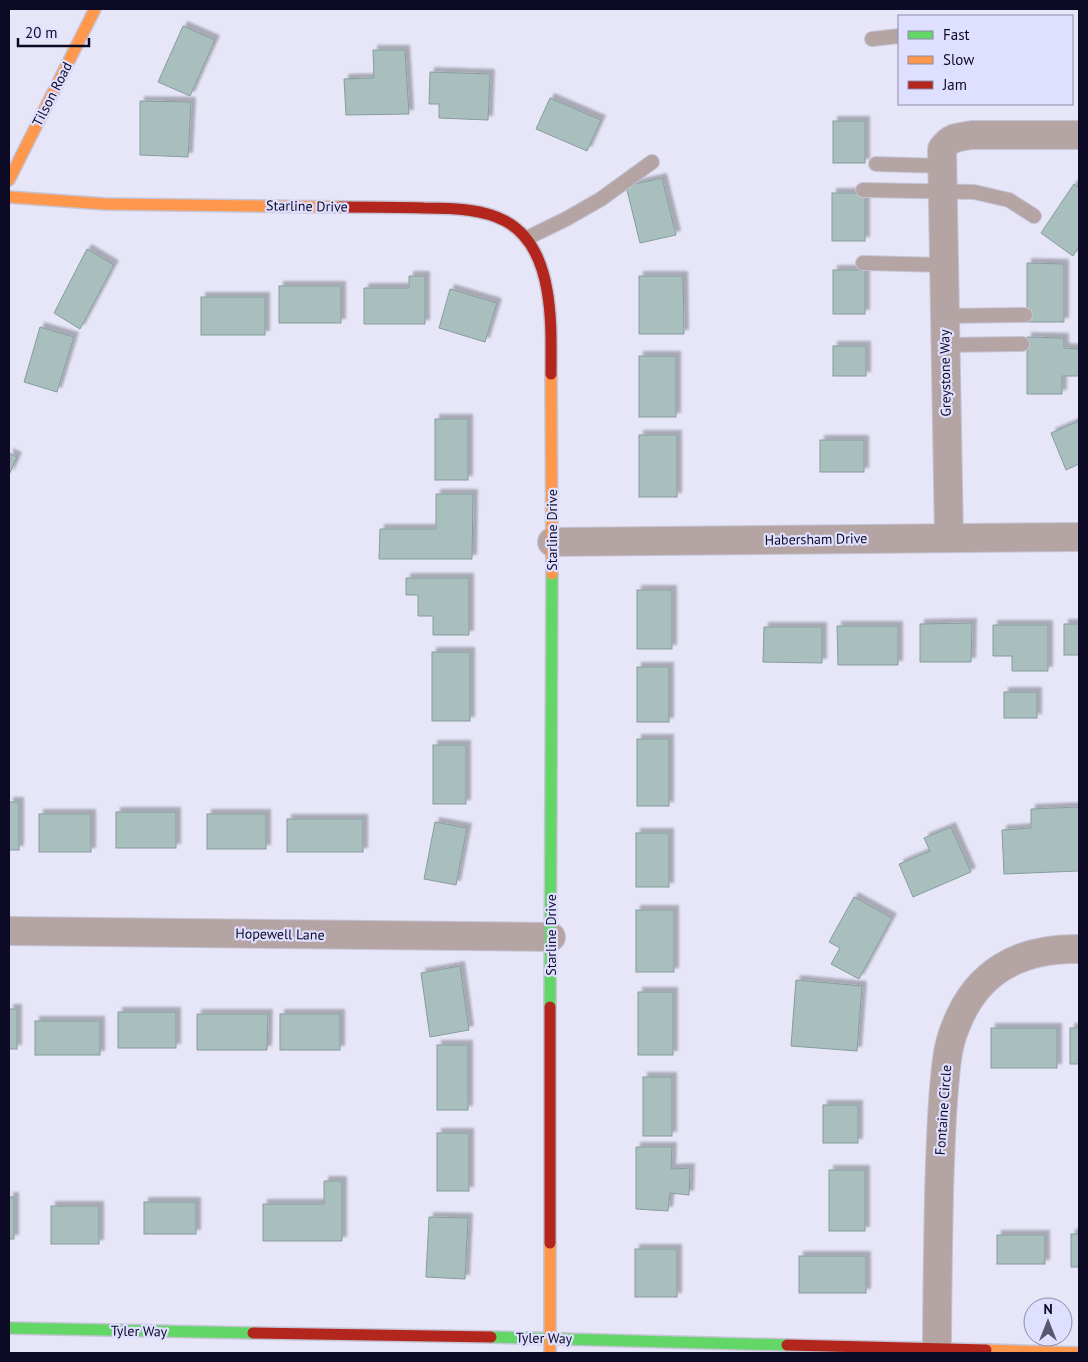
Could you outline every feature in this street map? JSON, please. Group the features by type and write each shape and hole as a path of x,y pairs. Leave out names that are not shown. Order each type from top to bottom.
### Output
{"street":[{"name":"Tilson Road","path":"9,180 95,9"},
{"name":"Greystone Way","path":"949,538 942,149 948,141 972,136 1079,135"},
{"name":"Starline Drive","path":"9,197 105,204 456,208 480,211 497,216 514,225 527,238 539,259 546,282 550,318 552,542 550,1353"},
{"name":"Habersham Drive","path":"552,542 1079,537"},
{"name":"Hopewell Lane","path":"9,931 551,937"},
{"name":"Fontaine Circle","path":"937,1352 940,1127 946,1060 955,1028 973,993 1000,968 1025,955 1058,949 1079,949"},
{"name":"Tyler Way","path":"9,1328 550,1338 937,1352 1079,1353"}],"lane":[{"path":"872,39 898,36"},
{"path":"527,238 566,220 601,199 652,162"},
{"path":"876,164 943,189"},
{"path":"863,190 943,189 974,192 1009,200 1034,216"},
{"path":"863,263 944,265"},
{"path":"945,316 1025,315"},
{"path":"945,345 1022,344"}],"building":[{"path":"183,26 215,40 190,96 158,82"},
{"path":"373,50 405,50 409,114 346,115 344,79 374,78"},
{"path":"430,72 490,74 488,120 439,118 439,104 429,104"},
{"path":"550,98 601,120 587,151 536,129"},
{"path":"140,101 191,102 188,157 140,155"},
{"path":"833,121 865,121 865,163 833,163"},
{"path":"662,178 676,235 640,243 626,186"},
{"path":"1074,184 1079,188 1079,247 1073,256 1041,233"},
{"path":"832,193 865,193 865,241 832,241"},
{"path":"87,249 114,265 80,329 54,313"},
{"path":"1027,263 1064,264 1064,322 1027,322"},
{"path":"833,270 865,270 865,314 833,314"},
{"path":"409,276 425,276 425,324 364,324 364,288 409,288"},
{"path":"639,276 683,276 684,334 639,334"},
{"path":"279,286 341,286 341,323 279,323"},
{"path":"450,289 497,303 485,342 439,328"},
{"path":"201,297 265,297 265,335 201,335"},
{"path":"40,327 74,337 57,392 24,382"},
{"path":"1027,337 1064,338 1064,348 1079,349 1079,376 1062,376 1062,394 1027,394"},
{"path":"833,346 866,346 866,376 833,376"},
{"path":"639,356 676,356 676,417 639,417"},
{"path":"435,419 468,419 468,480 435,480"},
{"path":"1079,421 1079,464 1066,470 1051,433"},
{"path":"639,435 677,435 677,497 639,497"},
{"path":"820,440 864,440 864,472 820,472"},
{"path":"9,453 17,457 9,475"},
{"path":"436,494 473,494 472,559 379,559 380,529 436,529"},
{"path":"406,578 469,578 469,635 433,635 433,616 418,616 418,595 406,595"},
{"path":"637,590 672,590 672,649 637,649"},
{"path":"972,623 971,662 920,662 920,624"},
{"path":"1064,624 1079,624 1079,655 1064,655"},
{"path":"993,625 1048,625 1048,671 1012,671 1012,656 993,656"},
{"path":"837,626 898,626 898,665 838,665"},
{"path":"764,627 822,627 822,663 763,662"},
{"path":"432,652 470,652 470,721 432,721"},
{"path":"637,667 669,667 669,722 637,722"},
{"path":"1004,692 1037,692 1037,718 1004,718"},
{"path":"637,739 669,739 669,806 637,806"},
{"path":"433,745 466,745 466,804 433,804"},
{"path":"9,802 19,802 19,850 9,850"},
{"path":"1079,807 1079,871 1004,874 1002,830 1031,828 1031,809"},
{"path":"116,812 176,812 176,848 116,848"},
{"path":"39,814 91,814 91,852 39,852"},
{"path":"207,814 266,814 266,849 207,849"},
{"path":"287,819 363,819 363,852 287,852"},
{"path":"435,822 467,828 456,885 424,879"},
{"path":"951,827 971,872 913,897 899,864 930,851 924,838"},
{"path":"636,833 669,833 669,887 636,887"},
{"path":"854,897 892,918 859,979 831,964 840,948 829,942"},
{"path":"636,910 674,910 674,972 636,972"},
{"path":"460,966 469,1030 430,1037 421,973"},
{"path":"796,980 862,986 857,1051 791,1046"},
{"path":"638,992 673,992 673,1055 638,1055"},
{"path":"9,1009 17,1009 17,1049 9,1049"},
{"path":"118,1012 176,1012 176,1048 118,1048"},
{"path":"197,1014 268,1014 267,1050 197,1050"},
{"path":"280,1014 340,1014 340,1050 280,1050"},
{"path":"35,1021 100,1021 100,1055 35,1055"},
{"path":"991,1028 1057,1028 1057,1068 991,1068"},
{"path":"1070,1028 1079,1028 1079,1064 1070,1064"},
{"path":"437,1045 468,1045 468,1110 437,1110"},
{"path":"643,1077 672,1077 672,1136 643,1136"},
{"path":"823,1105 858,1105 858,1143 823,1143"},
{"path":"437,1133 469,1133 469,1191 437,1191"},
{"path":"636,1147 672,1147 671,1169 690,1168 689,1195 670,1193 668,1211 636,1209"},
{"path":"829,1170 865,1170 865,1231 829,1231"},
{"path":"324,1181 342,1181 342,1241 263,1241 263,1204 324,1204"},
{"path":"9,1197 14,1197 14,1239 9,1239"},
{"path":"144,1202 196,1202 196,1234 144,1234"},
{"path":"51,1206 99,1206 99,1244 51,1244"},
{"path":"429,1217 468,1218 465,1279 426,1277"},
{"path":"1071,1234 1079,1234 1079,1267 1071,1267"},
{"path":"997,1235 1045,1235 1045,1264 997,1264"},
{"path":"635,1249 677,1249 677,1297 635,1297"},
{"path":"799,1256 866,1256 866,1293 799,1293"}],"traffic: fast":[{"path":"550,1007 552,574"},
{"path":"9,1328 253,1333"},
{"path":"491,1337 787,1345"}],"traffic: slow":[{"path":"9,180 95,9"},
{"path":"9,197 105,204 340,207"},
{"path":"551,374 552,574"},
{"path":"550,1243 550,1353"},
{"path":"986,1350 1079,1353"}],"traffic: jam":[{"path":"340,207 469,210 488,214 505,221 520,231 541,265 547,290 549,300 551,374"},
{"path":"550,1007 550,1243"},
{"path":"253,1333 491,1337"},
{"path":"787,1345 986,1350"}]}
